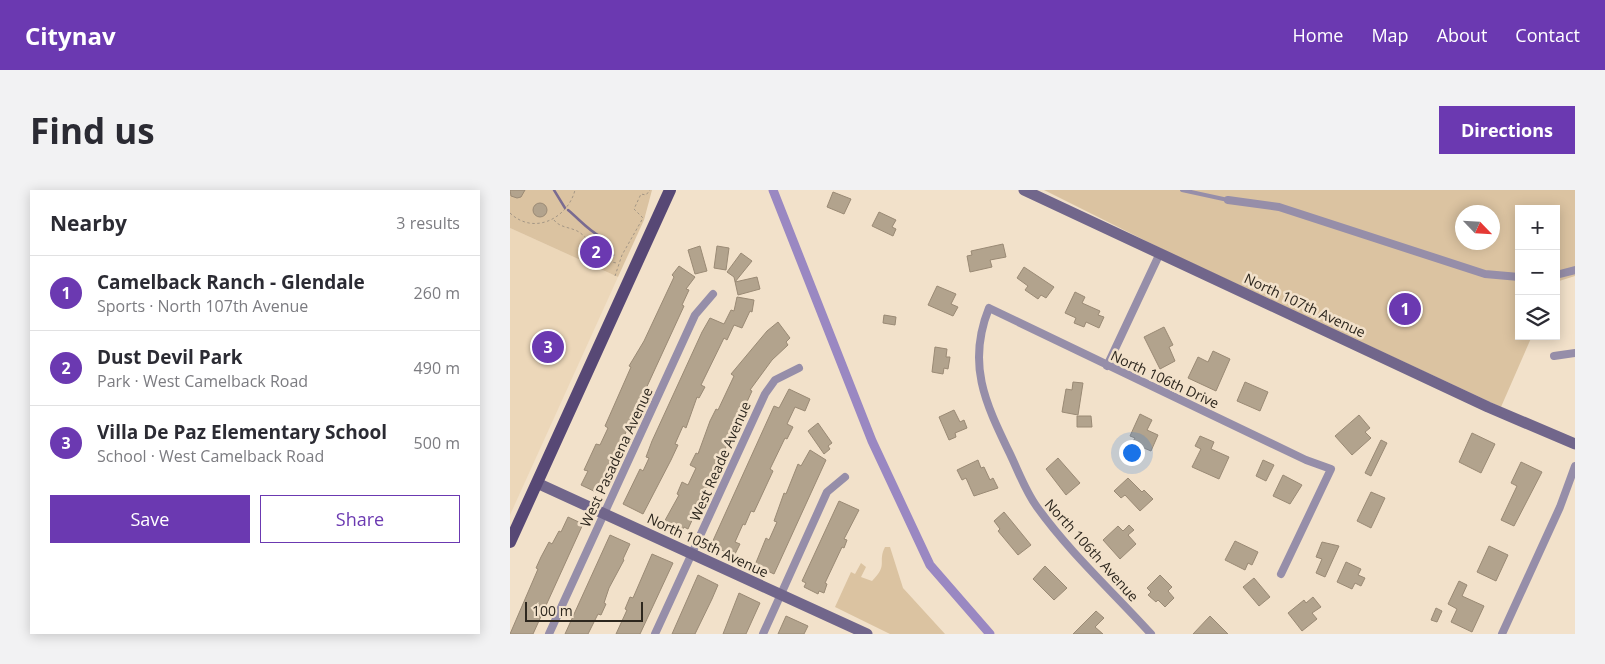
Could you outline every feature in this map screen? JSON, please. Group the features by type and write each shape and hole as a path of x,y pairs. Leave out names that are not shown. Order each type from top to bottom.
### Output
{"main road":[{"path":"510,542 670,190"}],"street":[{"name":"North 107th Avenue","path":"1024,190 1488,407 1575,444"},
{"path":"1228,200 1280,207 1485,274 1515,277"},
{"path":"1107,366 1160,253"},
{"path":"1560,274 1575,270"},
{"name":"West Pasadena Avenue","path":"549,634 695,315 713,294"},
{"name":"North 106th Drive","path":"989,308 1107,366 1331,469 1280,574"},
{"name":"North 106th Avenue","path":"989,308 979,338 978,371 989,408 1028,492 1051,525 1151,634"},
{"path":"1554,356 1575,353"},
{"name":"West Reade Avenue","path":"655,634 769,386 782,375 799,368"},
{"path":"1502,634 1560,507 1575,466"},
{"path":"763,634 827,492 845,477"},
{"name":"North 105th Avenue","path":"537,483 866,634"}],"lane":[{"path":"1182,190 1228,200"}],"path":[{"path":"510,213 537,224 554,220 566,210 572,201 575,190"},
{"path":"615,276 619,263 643,218 634,209 641,194 646,195 650,190"},
{"path":"554,220 559,225 579,232 604,259 619,263"}],"shaded area":[{"path":"510,190 652,190 644,220 618,277 510,228"},
{"path":"1044,190 1575,190 1575,276 1560,281 1560,205 1515,205 1515,340 1530,340 1501,407 1166,251"},
{"path":"510,228 618,277 510,515"},
{"path":"885,547 890,547 903,588 945,634 890,634 835,607 851,572 855,574 861,563 866,567 861,577 872,581 877,575 880,571"}],"building":[{"path":"510,190 525,190 521,197 517,198 511,196"},
{"path":"833,192 851,199 844,214 827,207"},
{"path":"537,203 543,203 547,210 543,217 537,217 533,213 533,207"},
{"path":"879,212 896,220 892,227 896,229 893,236 872,226"},
{"path":"1003,244 1006,257 990,260 992,267 970,272 967,256 972,255 971,251"},
{"path":"700,246 707,271 695,274 688,250"},
{"path":"717,246 729,248 726,270 714,268"},
{"path":"741,253 752,261 735,282 734,277 727,272"},
{"path":"679,266 695,277 686,289 689,290 682,305 684,306 598,493 581,485 588,471 584,470 596,444 600,445 608,428 605,426 631,367 629,366 644,341 674,277 672,275"},
{"path":"1024,267 1054,287 1046,298 1041,295 1038,299 1025,290 1028,286 1017,278"},
{"path":"757,277 760,289 738,295 735,282"},
{"path":"937,286 956,294 951,304 958,307 953,316 928,305"},
{"path":"1075,292 1085,297 1082,303 1100,311 1098,315 1104,317 1099,328 1086,322 1084,327 1074,323 1076,318 1065,313"},
{"path":"737,297 754,300 752,312 750,311 742,328 734,325 727,340 724,338 701,385 705,387 699,398 697,397 686,428 683,426 675,444 678,445 643,514 623,504 640,469 643,471 649,458 646,457 652,441 702,332 710,318 724,324 731,310 734,311"},
{"path":"884,315 896,317 895,325 883,323"},
{"path":"778,322 790,338 786,342 788,345 772,360 750,390 752,391 688,529 684,527 681,532 663,524 679,495 677,494 682,482 688,485 696,468 690,465 696,453 698,454 710,421 716,409 718,410 734,376 731,374 767,331"},
{"path":"1164,327 1173,345 1169,347 1175,361 1160,369 1144,337"},
{"path":"935,347 947,349 946,357 950,357 948,369 944,368 943,374 932,372"},
{"path":"1213,351 1230,359 1216,391 1188,378 1198,357 1208,362"},
{"path":"1073,382 1083,383 1078,415 1062,412 1066,389 1072,390"},
{"path":"1245,382 1268,392 1260,411 1237,401"},
{"path":"789,389 810,399 805,411 795,407 787,424 793,427 787,439 785,438 770,469 773,471 754,512 751,511 745,525 743,524 735,542 740,544 734,556 711,545 774,406 779,408"},
{"path":"954,410 960,422 964,420 967,428 955,433 956,437 949,440 939,417"},
{"path":"1140,414 1152,420 1147,430 1158,435 1151,451 1132,443 1135,438 1130,436"},
{"path":"1359,415 1370,428 1365,432 1371,438 1352,455 1335,436"},
{"path":"1077,416 1091,416 1092,427 1077,427"},
{"path":"818,423 832,443 828,446 830,449 824,454 808,431"},
{"path":"1472,433 1495,444 1481,473 1459,462"},
{"path":"1200,436 1214,442 1211,449 1229,457 1219,479 1192,467 1201,449 1195,446"},
{"path":"1381,440 1387,443 1371,476 1365,473"},
{"path":"810,450 826,460 774,574 755,565 766,538 769,540 777,522 774,521 784,493 786,494 798,464 801,466"},
{"path":"1058,458 1080,483 1066,495 1046,469"},
{"path":"978,460 981,468 984,467 990,480 993,478 998,488 974,496 966,478 962,480 957,470"},
{"path":"1263,460 1274,465 1266,481 1256,476"},
{"path":"1521,462 1542,472 1514,526 1501,520 1517,486 1511,483"},
{"path":"1283,475 1302,485 1290,504 1273,496"},
{"path":"1128,478 1142,492 1144,490 1153,499 1140,511 1125,495 1121,498 1114,491"},
{"path":"1371,492 1385,498 1371,528 1357,521"},
{"path":"839,501 859,510 844,539 847,540 844,548 842,547 825,583 827,584 824,593 819,591 818,594 804,587 806,583 802,581"},
{"path":"1004,512 1031,545 1018,555 998,531 1000,529 994,521"},
{"path":"568,517 583,524 533,634 510,634 538,569 536,568 541,557 549,542 552,544 559,531 561,532"},
{"path":"1129,525 1134,530 1128,535 1136,544 1120,559 1103,540 1118,526 1123,531"},
{"path":"610,535 630,544 609,588 604,603 606,604 601,615 598,614 588,634 565,634"},
{"path":"1235,541 1258,552 1252,565 1248,563 1245,570 1225,560"},
{"path":"1322,542 1339,546 1325,577 1316,573 1322,559 1316,557"},
{"path":"1489,546 1508,555 1496,581 1477,572"},
{"path":"652,554 673,563 640,634 616,634 627,610 625,609 630,597 633,598"},
{"path":"1346,562 1361,569 1358,575 1365,578 1361,586 1355,583 1352,589 1337,582"},
{"path":"1045,566 1067,588 1054,600 1033,579"},
{"path":"698,575 718,585 712,599 695,634 672,634"},
{"path":"1160,575 1172,587 1168,591 1174,598 1165,607 1158,600 1156,602 1148,595 1151,592 1147,588"},
{"path":"1254,578 1270,597 1259,606 1243,587"},
{"path":"1459,581 1467,585 1462,596 1484,606 1472,632 1451,622 1457,609 1448,604"},
{"path":"739,593 760,603 746,634 723,634"},
{"path":"1313,597 1321,607 1312,613 1317,619 1302,631 1288,613 1304,600 1306,603"},
{"path":"1436,608 1442,611 1437,622 1431,620"},
{"path":"1096,611 1104,618 1095,627 1103,634 1073,634"},
{"path":"786,616 808,626 804,634 778,634"},
{"path":"1210,616 1228,634 1193,634"}],"waterway":[{"path":"554,190 565,208"},
{"path":"773,190 872,441 930,565 990,634"},
{"path":"568,210 601,237 605,247 613,255"}],"place":[{"name":"Dust Devil Park","path":"596,252"},
{"name":"Camelback Ranch - Glendale","path":"1405,309"},
{"name":"Villa De Paz Elementary School","path":"548,347"}]}
